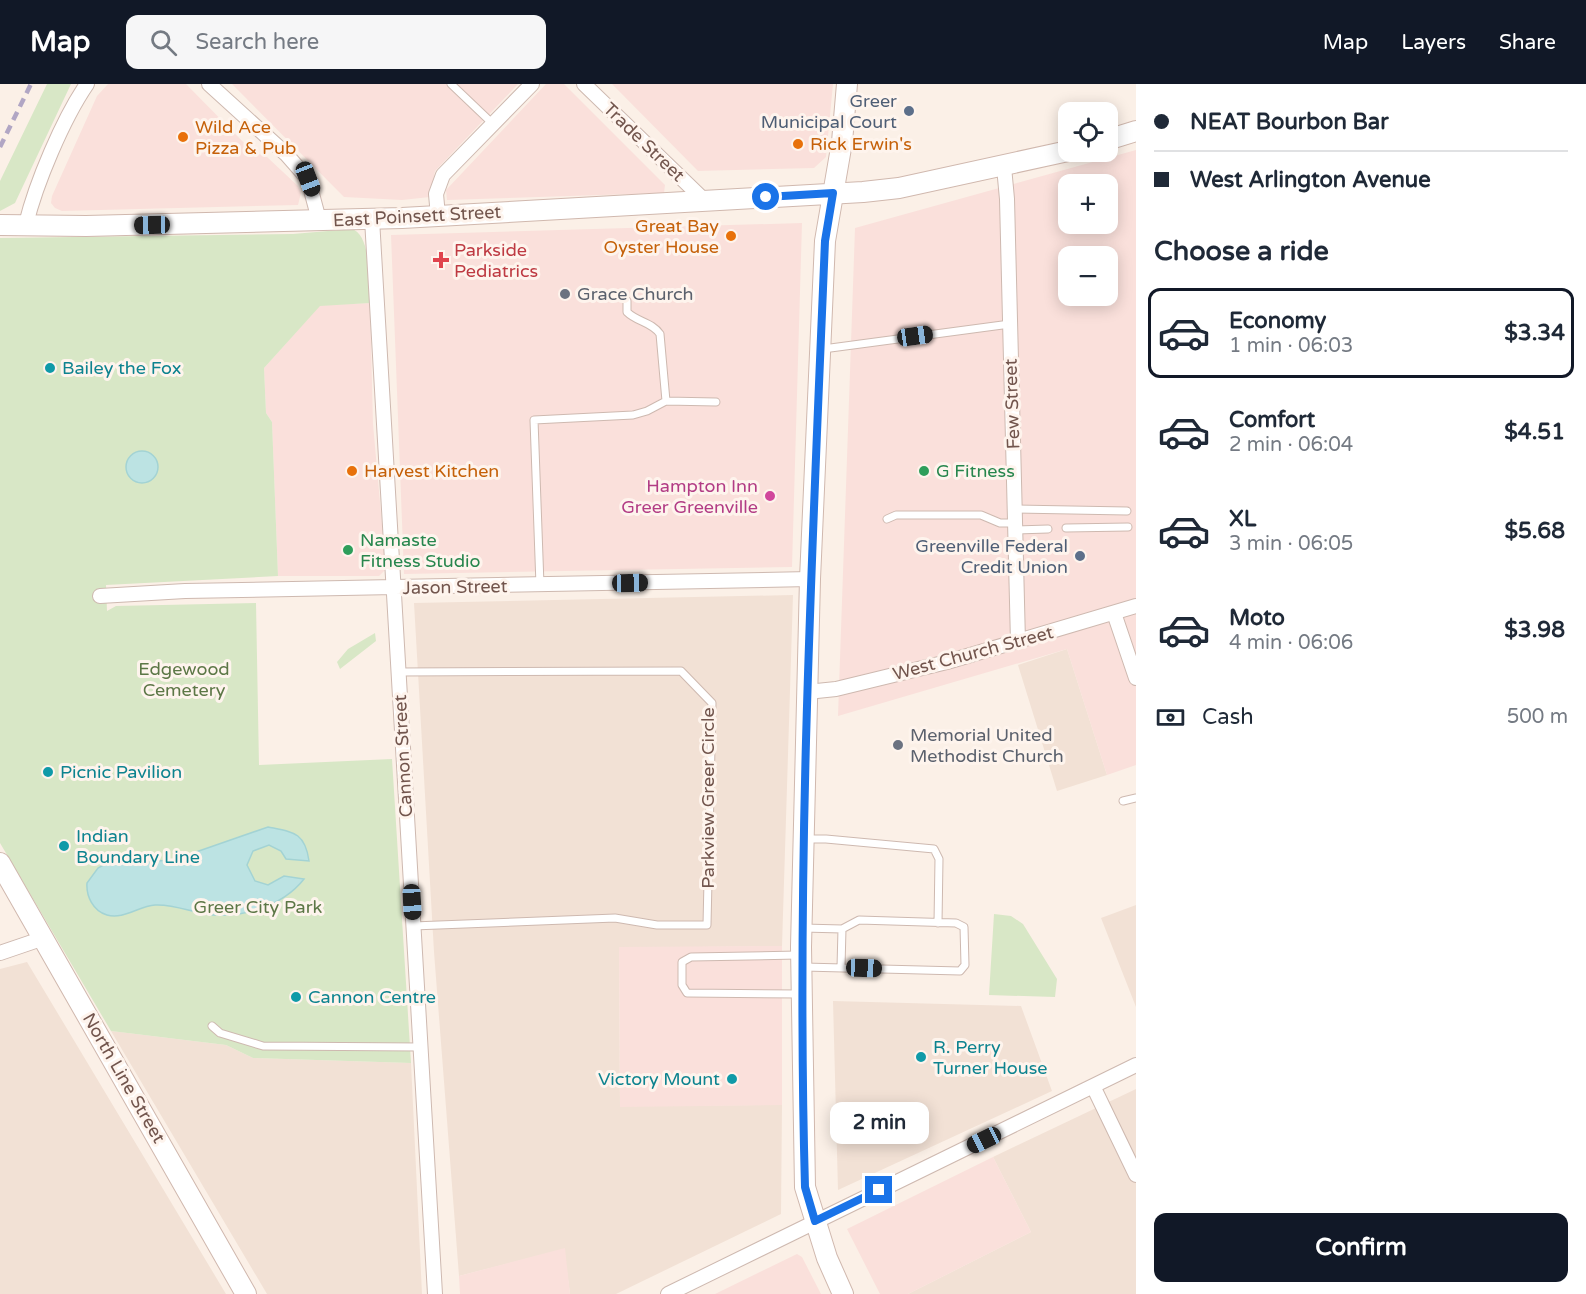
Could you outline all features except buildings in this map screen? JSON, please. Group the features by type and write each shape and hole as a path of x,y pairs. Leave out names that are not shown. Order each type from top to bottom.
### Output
{"main road":[{"path":"843,1294 827,1258 805,1187 801,961 810,579 825,241 842,142 847,84"},
{"path":"1118,137 1136,131"},
{"name":"East Poinsett Street","path":"0,225 86,226 372,219 833,193 899,188 1058,154"},
{"name":"North Line Street","path":"0,863 246,1294"}],"street":[{"path":"26,224 30,208 56,145 87,84"},
{"path":"209,84 286,154 308,179 319,220"},
{"path":"438,216 436,194 443,175 532,84"},
{"name":"Trade Street","path":"584,84 705,201"},
{"name":"Few Street","path":"1004,167 1018,642"},
{"path":"671,203 682,179"},
{"name":"Cannon Street","path":"372,219 435,1294"},
{"name":"Jason Street","path":"100,596 185,591 393,589 810,579"},
{"name":"West Church Street","path":"807,692 844,687 1018,642 1136,606"},
{"path":"1114,613 1136,678"},
{"path":"0,953 44,938"},
{"path":"668,1294 1136,1065"},
{"path":"1093,1086 1136,1175"}],"lane":[{"path":"451,84 493,124"},
{"path":"627,301 627,312 632,317 649,324 660,334 666,401"},
{"path":"820,349 1010,324"},
{"path":"540,585 534,420 633,415 666,401 716,402"},
{"path":"887,519 896,515 981,515 995,522 1127,512"},
{"path":"1016,521 1048,529"},
{"path":"1066,528 1128,527"},
{"name":"Parkview Greer Circle","path":"398,672 681,671 712,703 707,925 657,925 615,918 413,926"},
{"path":"1122,801 1136,798"},
{"path":"805,839 934,849 939,860 938,923"},
{"path":"801,994 687,993 682,986 682,962 692,957 801,961 841,967 960,971 965,965 964,927 956,922 859,920 842,929 802,928"},
{"path":"841,967 842,929"},
{"path":"213,1026 220,1033 263,1047 420,1047"}],"shaded area":[{"path":"108,84 186,84 253,152 267,157 298,186 301,193 298,205 62,211 55,208 51,203 52,196 97,96"},
{"path":"232,84 518,84 435,171 430,197 402,200 344,197"},
{"path":"546,84 564,84 665,185 664,193 447,200 446,190"},
{"path":"612,84 833,84 826,157 814,168 698,171"},
{"path":"1136,150 1136,765 1107,775 1067,649 838,716 855,228 1093,162 1118,162 1118,155"},
{"path":"802,223 792,567 404,574 391,235"},
{"path":"370,303 373,424 386,569 379,576 278,576 272,422 266,413 264,368 320,305"},
{"path":"793,595 782,946 619,948 620,1106 782,1105 781,1214 616,1294 570,1294 564,1249 459,1276 434,952 414,603"},
{"path":"1067,649 1107,775 1057,791 1018,665"},
{"path":"1136,905 1136,1007 1101,918"},
{"path":"782,946 782,1105 620,1107 619,947"},
{"path":"27,962 226,1294 0,1294 0,969"},
{"path":"833,1001 1021,1006 1052,1091 838,1190"},
{"path":"111,1031 226,1045 253,1058 411,1063 422,1294 267,1294"},
{"path":"1136,1089 1136,1294 908,1294 1031,1232 993,1157"},
{"path":"993,1157 1031,1232 908,1294 880,1294 847,1229"},
{"path":"565,1248 570,1294 460,1294 459,1276"},
{"path":"797,1254 802,1257 821,1294 715,1294"}],"green space":[{"path":"47,84 71,84 15,203 0,211 0,181"},
{"name":"Greer City Park","path":"351,229 358,233 366,249 370,303 320,306 264,368 266,413 272,422 278,576 106,585 107,611 116,606 256,603 259,765 392,759 411,1063 253,1058 226,1045 111,1031 0,843 0,238 293,234"},
{"path":"375,633 376,641 340,669 337,662 348,649"},
{"path":"994,914 1011,916 1023,924 1057,979 1055,997 989,995"}],"water":[{"path":"142,451 153,456 158,467 153,478 142,483 131,478 126,467 131,456"},
{"path":"268,827 291,832 301,839 309,861 286,859 281,851 269,845 253,851 247,865 255,881 268,885 284,876 304,879 295,889 272,904 232,915 205,914 155,905 113,916 102,913 94,907 89,898 87,883 98,868 105,864 173,860"}],"railway":[{"path":"0,147 31,84"}],"place":[{"name":"Greer Municipal Court","path":"909,111"},
{"name":"Wild Ace Pizza & Pub","path":"183,137"},
{"name":"Rick Erwin's","path":"798,144"},
{"name":"Great Bay Oyster House","path":"731,236"},
{"name":"Parkside Pediatrics","path":"441,260"},
{"name":"Grace Church","path":"565,294"},
{"name":"Bailey the Fox","path":"50,368"},
{"name":"Harvest Kitchen","path":"352,471"},
{"name":"G Fitness","path":"924,471"},
{"name":"Hampton Inn Greer Greenville","path":"770,496"},
{"name":"Namaste Fitness Studio","path":"348,550"},
{"name":"Greenville Federal Credit Union","path":"1080,556"},
{"name":"Memorial United Methodist Church","path":"898,745"},
{"name":"Picnic Pavilion","path":"48,772"},
{"name":"Indian Boundary Line","path":"64,846"},
{"name":"Cannon Centre","path":"296,997"},
{"name":"R. Perry Turner House","path":"921,1057"},
{"name":"Victory Mount","path":"732,1079"}],"route":[{"path":"766,197 833,193 825,241 810,579 801,947 801,1074 805,1187 815,1221 879,1190"}],"park label":[{"name":"Edgewood Cemetery","path":"184,679"}]}
